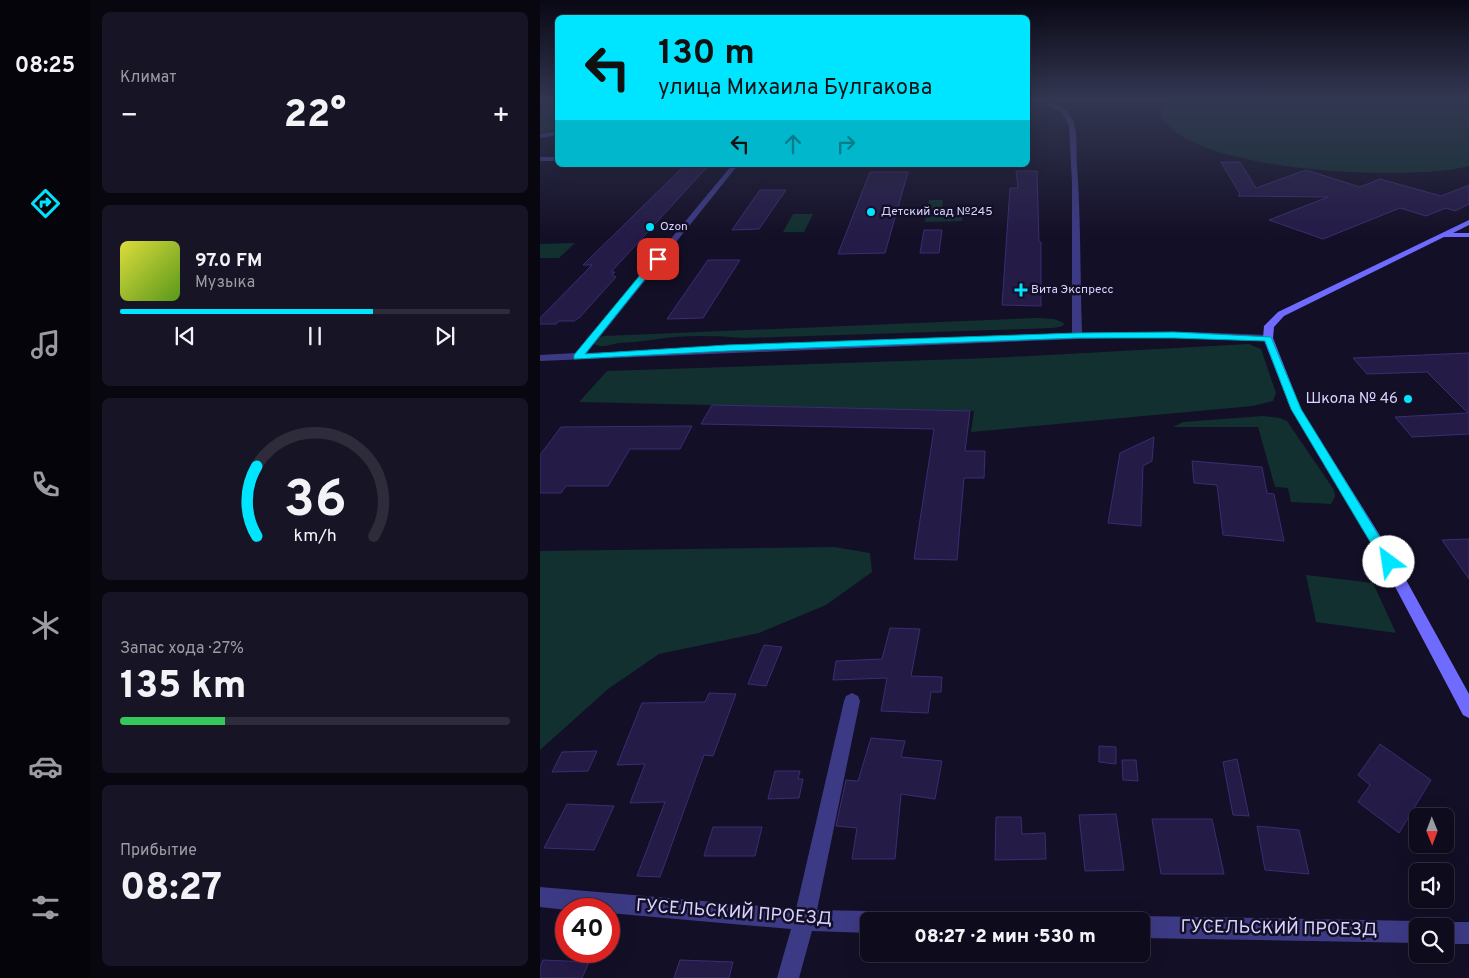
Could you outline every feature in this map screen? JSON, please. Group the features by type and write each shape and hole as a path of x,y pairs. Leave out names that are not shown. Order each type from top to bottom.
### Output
{"street":[{"path":"1073,145 1077,336"},
{"path":"540,159 555,159"},
{"path":"578,357 733,167"},
{"path":"1469,222 1281,314 1269,326 1268,338 1296,409 1389,562 1469,710"},
{"path":"1441,235 1469,235"},
{"path":"540,358 727,348 1077,336 1174,335 1268,338"},
{"path":"788,978 804,920 852,701"},
{"name":"ГУСЕЛЬСКИЙ ПРОЕЗД","path":"540,897 804,920 860,922"},
{"name":"ГУСЕЛЬСКИЙ ПРОЕЗД","path":"1150,927 1409,932"},
{"path":"1454,933 1469,933"}],"green space":[{"path":"1201,145 1469,145 1469,166 1441,171 1401,173 1354,172 1304,168 1256,161 1213,150"},
{"path":"929,200 943,200 942,214 963,214 962,221 925,222"},
{"path":"793,214 813,214 804,232 783,232"},
{"path":"575,243 559,258 540,258 540,244"},
{"path":"1037,318 1054,319 1064,323 1063,326 1053,328 744,338 692,336 604,346 594,344 597,338 603,336"},
{"path":"1249,344 1261,349 1276,393 1273,401 1253,406 971,432 974,411 579,402 607,371 991,358"},
{"path":"1263,416 1280,418 1287,421 1334,490 1335,497 1331,504 1291,502 1288,488 1275,487 1258,427 1173,427 1183,422"},
{"path":"834,547 870,553 872,572 826,605 759,633 659,654 608,689 540,750 540,551"},
{"path":"1306,575 1373,583 1396,633 1316,622"}],"building":[{"path":"1221,162 1240,162 1256,188 1306,170 1360,187 1380,179 1441,196 1469,185 1469,204 1455,211 1446,208 1426,216 1400,208 1323,239 1269,220 1328,197 1238,196 1240,194"},
{"path":"683,167 707,167 611,272 615,272 612,275 616,277 580,317 574,321 540,324 540,318 592,265 583,265"},
{"path":"1016,171 1037,171 1039,242 1041,242 1041,306 1002,305 1010,188 1018,188"},
{"path":"870,172 908,172 885,253 838,254"},
{"path":"760,190 786,190 759,229 732,230"},
{"path":"924,230 942,230 939,253 920,253"},
{"path":"708,260 740,260 703,318 667,319"},
{"path":"1469,353 1469,434 1412,437 1395,417 1468,413 1427,372 1367,374 1353,358"},
{"path":"712,405 970,411 965,451 985,451 984,478 964,478 957,560 914,559 934,429 701,424"},
{"path":"692,426 680,449 630,449 608,486 566,486 561,493 540,493 540,455 561,427"},
{"path":"1154,437 1152,461 1143,466 1141,526 1108,523 1120,453"},
{"path":"1192,461 1262,467 1267,493 1274,494 1284,541 1223,535 1217,485 1194,483"},
{"path":"1469,539 1469,579 1442,540"},
{"path":"890,628 920,629 911,676 942,677 941,692 931,692 928,713 881,711 887,678 833,680 836,661 882,659"},
{"path":"764,645 782,647 766,686 748,684"},
{"path":"709,693 736,694 713,756 704,755 660,877 637,876 665,802 630,803 645,764 617,765 642,703 705,702"},
{"path":"871,738 905,741 901,757 942,761 935,799 901,794 895,859 852,859 857,828 836,826 846,780 858,781"},
{"path":"1380,744 1431,780 1414,808 1409,808 1409,816 1399,833 1358,802 1370,785 1358,775"},
{"path":"1099,746 1116,747 1116,764 1099,762"},
{"path":"597,751 588,771 552,772 562,752"},
{"path":"1237,759 1249,816 1233,815 1223,762"},
{"path":"1122,760 1136,760 1138,781 1123,780"},
{"path":"775,771 800,771 798,779 803,779 799,798 768,799"},
{"path":"567,804 614,806 594,850 544,848"},
{"path":"1116,814 1124,870 1085,871 1079,815"},
{"path":"996,817 1021,817 1022,834 1045,833 1046,859 995,860"},
{"path":"1152,819 1212,819 1224,874 1161,874"},
{"path":"1257,826 1299,830 1309,874 1265,870"},
{"path":"713,827 762,827 755,856 704,856"},
{"path":"543,960 555,961 555,963 589,963 582,978 540,978 540,967"},
{"path":"680,960 733,962 729,978 674,978"}],"place":[{"name":"Детский сад №245","path":"871,212"},
{"name":"Ozon","path":"650,227"},
{"name":"Вита Экспресс","path":"1021,290"},
{"name":"Школа № 46","path":"1408,399"}],"route":[{"path":"658,259 578,357 727,348 1077,336 1174,335 1268,338 1296,409 1389,562"}]}
